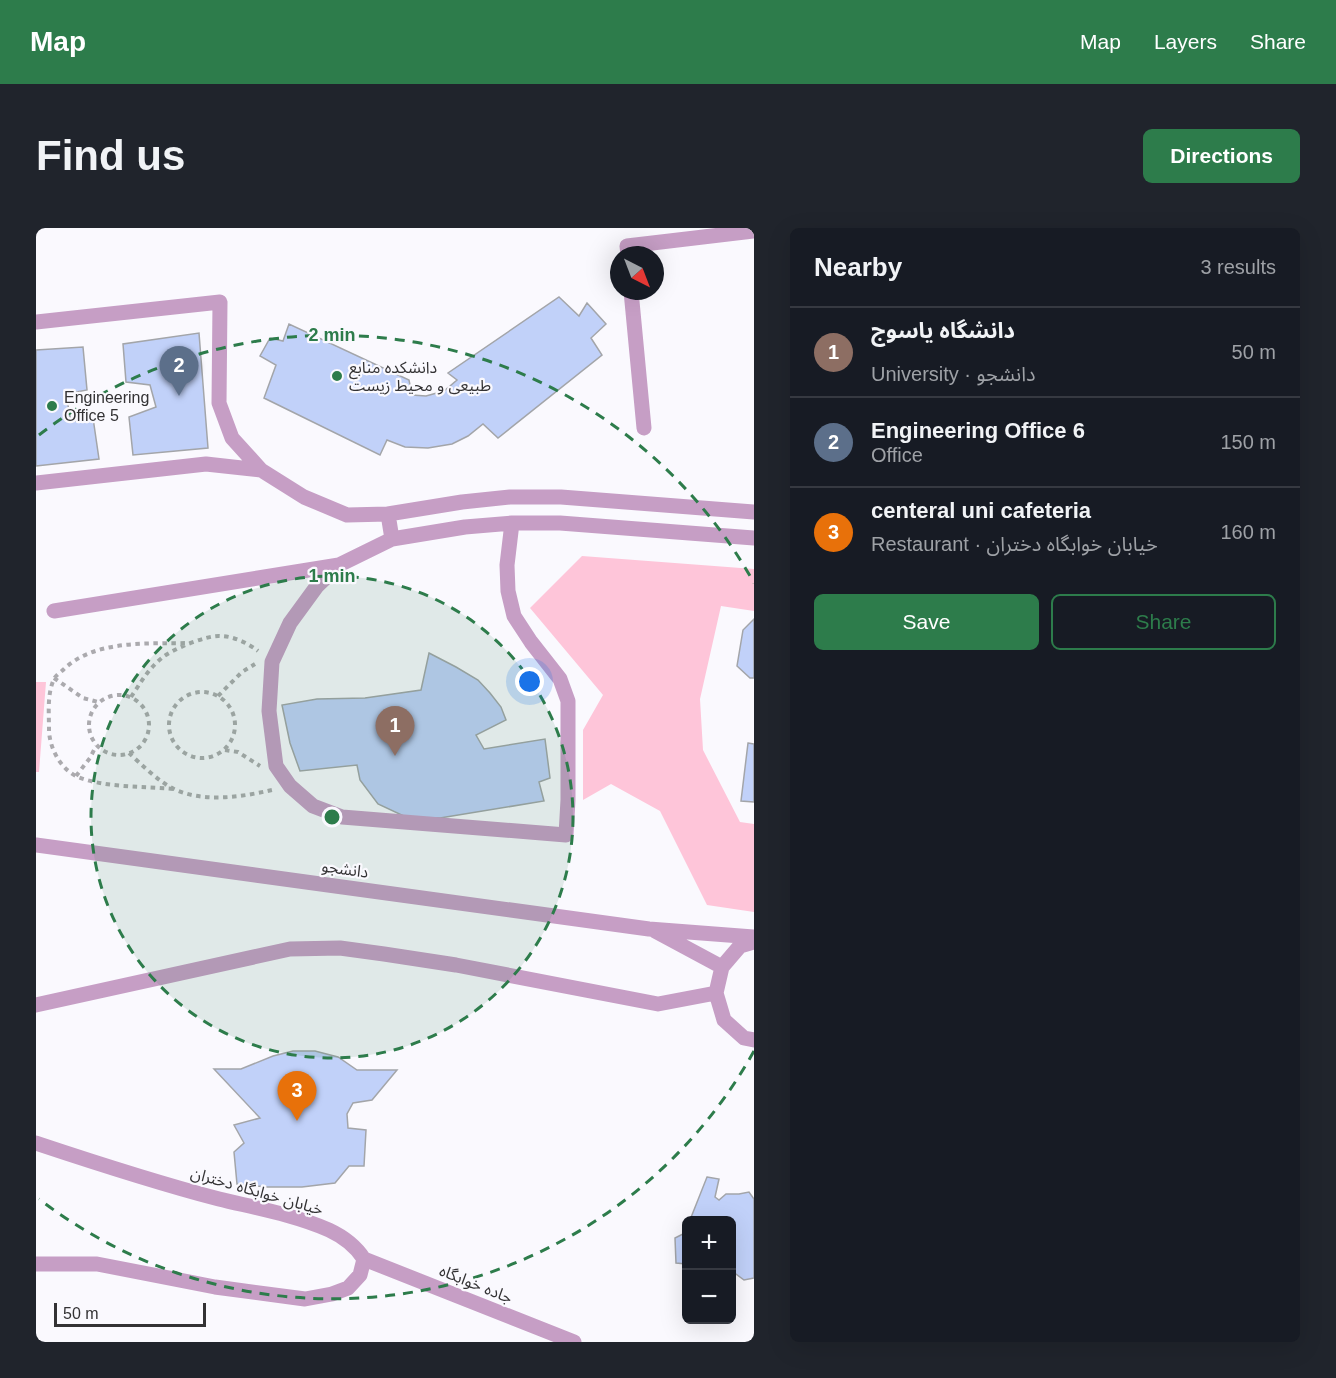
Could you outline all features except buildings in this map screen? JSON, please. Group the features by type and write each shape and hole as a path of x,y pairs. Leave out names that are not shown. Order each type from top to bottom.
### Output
{"street":[{"path":"627,246 754,231"},
{"path":"633,300 644,428"},
{"path":"36,322 220,302 219,403 232,438 261,470 304,497 347,515 388,514 462,502 520,497 561,497 754,512"},
{"path":"36,483 206,464 261,470"},
{"path":"388,514 392,539"},
{"path":"512,523 507,565 508,591 514,616 560,679 568,701 566,835 342,817 313,806 290,786 276,766 268,711 272,662 290,623 316,586 339,565 392,539 465,527 512,523 560,523 754,538"},
{"path":"54,611 339,565"},
{"name":"دانشجو","path":"36,845 649,929 754,937"},
{"path":"649,929 722,967"},
{"path":"754,942 740,946 722,967 716,993 724,1020 744,1038 754,1040"},
{"path":"36,1005 290,949 340,948 478,969 658,1004 716,993"},
{"name":"خیابان خوابگاه دختران","path":"36,1143 111,1168 303,1221 345,1239 357,1248 364,1259"},
{"path":"36,1264 97,1264 215,1287 305,1299 332,1294 348,1288 360,1275 364,1259"},
{"name":"جاده خوابگاه","path":"364,1259 574,1342"}],"path":[{"path":"131,697 147,672 165,655 190,643 219,636 248,643 272,662"},
{"path":"190,643 141,644 103,649 73,661 54,678 49,699 49,734 57,759 76,776 99,783 173,789 194,795 218,797 251,794 290,786"},
{"path":"218,696 242,672 257,663 272,662"},
{"path":"54,678 83,698 98,703"},
{"path":"204,692 218,696 227,702 234,714 236,727 233,739 225,750 214,757 201,759 188,756 178,748 171,737 169,724 172,711 180,701 191,694 204,692"},
{"path":"120,695 131,697 141,704 147,714 149,726 146,738 139,747 129,753 117,755 106,753 96,746 90,736 88,724 91,712 98,703 108,697 120,695"},
{"path":"76,776 96,746"},
{"path":"129,753 173,789"}],"shaded area":[{"path":"582,556 754,569 754,611 721,606 700,699 703,750 740,822 754,824 754,912 707,905 660,811 611,784 583,800 583,730 603,695 530,608"},
{"path":"36,682 46,682 39,772 36,772"}],"place":[{"name":"دانشکده منابع طبیعی و محیط زیست","path":"337,376"},
{"name":"Engineering Office 6","path":"179,396"},
{"name":"Engineering Office 5","path":"52,406"},
{"name":"دانشگاه یاسوج","path":"395,756"},
{"name":"centeral uni cafeteria","path":"297,1121"}]}
